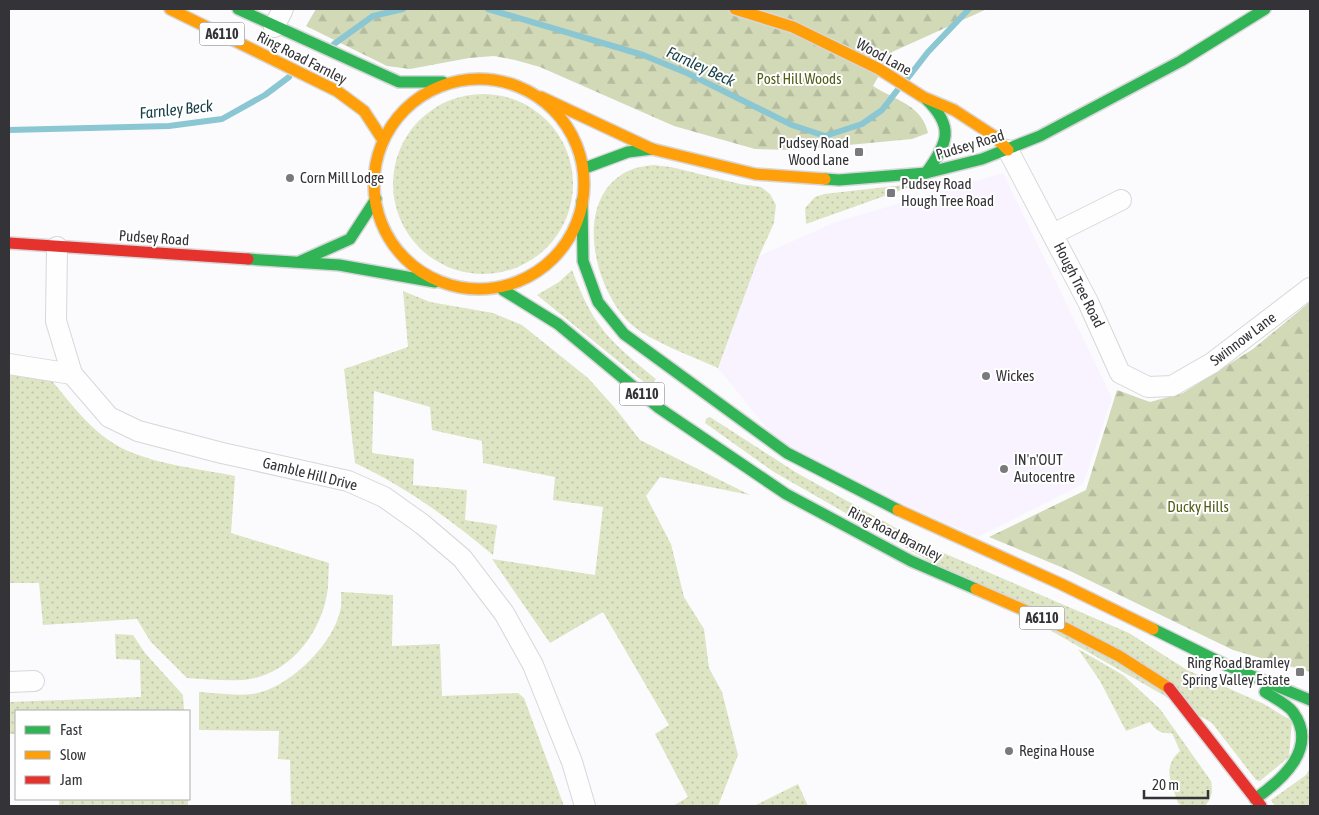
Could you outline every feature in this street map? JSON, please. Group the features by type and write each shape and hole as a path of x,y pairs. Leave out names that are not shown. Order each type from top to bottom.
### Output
{"main road":[{"name":"Ring Road Farnley","path":"170,9 215,26 274,60 336,91 364,111 381,138"},
{"name":"Ring Road Farnley","path":"238,9 274,27 399,82 447,82"},
{"name":"Wood Lane","path":"735,9 793,27 879,69 923,97 954,110 994,136 1008,150"},
{"name":"Pudsey Road","path":"541,97 652,149 755,174 839,180 926,173 982,159 1040,136 1182,61 1265,9"},
{"name":"A6110","path":"487,76 541,97 573,132 585,168 582,201 560,254 538,274 502,290 435,282 400,260 379,216 374,180 381,138 404,105 447,82 487,76"},
{"path":"923,97 938,109 947,128 947,140 926,173"},
{"name":"Pudsey Road","path":"585,168 628,152 652,149"},
{"name":"Pudsey Road","path":"298,262 350,239 376,199"},
{"name":"Ring Road Bramley","path":"582,201 583,260 598,302 624,334 787,453 928,525 1061,584 1228,666 1310,700"},
{"name":"Pudsey Road","path":"9,243 339,265 435,282"},
{"name":"Ring Road Bramley","path":"502,290 558,324 659,408 786,494 911,561 1065,628 1120,656 1169,688 1214,743 1253,804"},
{"name":"A6110","path":"1228,666 1293,712 1306,729 1309,747 1301,765 1253,804"}],"street":[{"path":"274,27 283,9"},
{"name":"Hough Tree Road","path":"1008,150 1020,177 1053,234 1109,345 1120,373 1148,386 1172,386"},
{"path":"1053,234 1121,200"},
{"name":"Gamble Hill Drive","path":"57,247 56,321 72,374 110,417 138,432 348,481 384,497 462,558 504,613 532,665 572,762 585,806"},
{"name":"Swinnow Lane","path":"1172,386 1212,363 1310,288"},
{"path":"9,364 72,374"},
{"path":"9,682 34,680"}],"shaded area":[{"path":"1003,173 1112,398 1083,484 978,537 787,453 718,368 759,256 836,222"}],"green space":[{"name":"Post Hill Woods","path":"316,9 987,9 892,52 873,86 914,110 925,124 928,133 912,139 795,150 755,149 674,126 540,67 515,60 494,56 469,58 410,69 387,66 306,26"},
{"path":"474,94 492,94 526,104 547,120 563,141 571,166 573,184 571,202 563,227 547,248 526,264 518,267 492,274 474,274 440,264 413,241 403,227 397,210 393,193 393,175 403,141 426,114 440,104 457,98"},
{"path":"654,165 761,187 770,194 776,205 774,223 759,256 718,368 660,343 639,331 619,311 608,293 600,272 595,250 594,228 597,207 606,189 625,173 637,168"},
{"path":"921,183 806,224 805,208 815,197 824,194"},
{"path":"572,270 588,306 605,332 626,354 656,379 650,387 537,295 559,282"},
{"path":"403,291 430,302 493,313 522,325 588,378 640,440 750,495 660,477 646,496 671,544 684,597 704,629 709,668 722,692 738,755 718,806 673,806 688,797 655,734 669,725 603,612 550,643 492,559 595,575 603,507 553,500 555,477 483,463 482,441 432,430 430,407 374,391 372,453 414,459 413,485 467,490 465,520 497,525 493,555 427,504 392,482 355,463 344,369 408,347"},
{"name":"Ducky Hills","path":"1310,302 1310,672 1233,650 1068,570 989,537 1086,490 1117,390 1150,402 1183,393 1253,349"},
{"path":"9,374 52,381 92,426 107,439 135,454 168,463 235,476 231,533 329,563 328,590 323,610 309,639 298,652 272,672 257,677 241,680 187,678 150,641 137,619 43,625 39,583 9,583"},
{"path":"710,417 797,473 932,548 1129,633 1187,670 1264,704 1292,721 1289,757 1260,781 1256,780 1212,723 774,472 705,423 706,419"},
{"path":"341,592 393,595 392,646 440,644 442,696 518,693 524,698 564,806 291,806 290,760 278,759 279,731 199,730 199,692 252,694 266,691 293,675 306,664 328,638 336,624 341,609"},
{"path":"115,634 133,635 145,653 183,695 184,710 15,710 15,734 9,734 9,702 141,697 140,660 116,659"},
{"path":"1078,649 1123,675 1160,709 1211,781 1211,794 1205,806 1182,806 1178,803 1169,770 1174,757 1180,751 1172,733 1159,731 1150,722 1126,731 1100,681"},
{"path":"1310,768 1310,806 1275,806 1271,800 1306,775"},
{"path":"798,784 808,806 754,806"},
{"path":"59,800 188,800 188,806 59,806"}],"waterway":[{"name":"Farnley Beck","path":"334,44 373,16 403,9"},
{"name":"Farnley Beck","path":"488,9 643,55 687,73 792,125 825,136 862,124 882,110 899,88"},
{"name":"Farnley Beck","path":"907,79 928,52 969,9"},
{"name":"Farnley Beck","path":"9,130 169,126 222,119 265,95 289,77"}],"traffic: fast":[{"path":"238,9 399,82 443,82"},
{"path":"825,179 839,180 926,173 982,159 1040,136 1181,61 1265,9"},
{"path":"926,99 935,109 945,127 943,144 926,173"},
{"path":"585,168 628,152 652,149"},
{"path":"301,261 350,239 376,199"},
{"path":"582,201 583,261 598,302 624,334 787,453 898,510"},
{"path":"248,259 339,265 435,282"},
{"path":"503,290 558,324 659,408 786,494 911,561 976,589"},
{"path":"1153,629 1228,666 1310,700"},
{"path":"1255,799 1286,773 1300,750 1302,738 1300,725 1293,712 1265,692"}],"traffic: slow":[{"path":"170,9 337,91 364,111 381,137"},
{"path":"735,9 793,27 879,69 923,97 954,110 994,136 1008,150"},
{"path":"469,79 489,79 510,83 529,91 554,109 567,125 580,153 584,184 580,215 567,243 554,259 538,272 510,285 489,289 469,289 448,285 429,277 404,259 391,243 378,215 374,194 374,174 378,153 386,134 404,109 420,96 448,83 469,79"},
{"path":"541,97 652,149 755,174 825,179"},
{"path":"898,510 1061,584 1153,629"},
{"path":"976,589 1065,628 1119,656 1169,688"}],"traffic: jam":[{"path":"9,243 248,259"},
{"path":"1169,688 1261,806"}],"place":[{"name":"Pudsey Road Wood Lane","path":"859,152"},
{"name":"Corn Mill Lodge","path":"290,178"},
{"name":"Pudsey Road Hough Tree Road","path":"891,193"},
{"name":"Wickes","path":"986,376"},
{"name":"IN'n'OUT Autocentre","path":"1004,469"},
{"name":"Ring Road Bramley Spring Valley Estate","path":"1300,672"},
{"name":"Regina House","path":"1009,751"}]}
